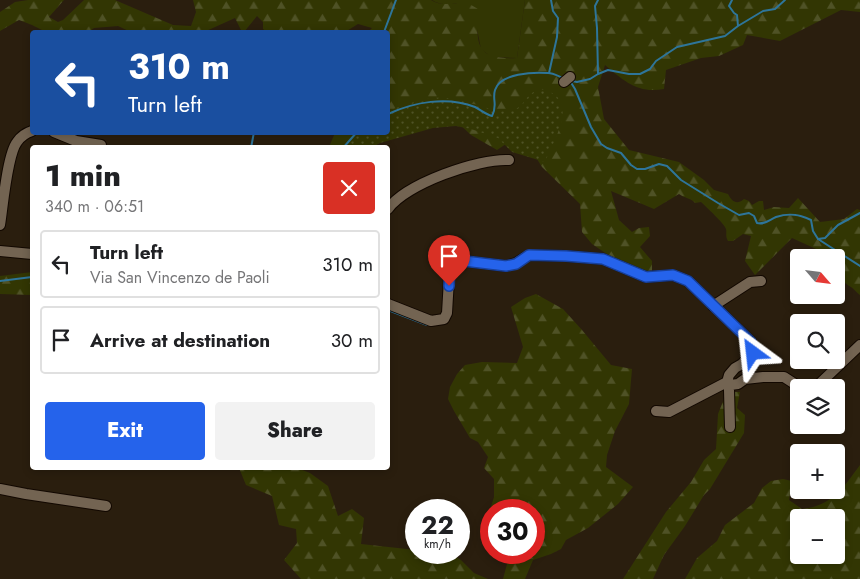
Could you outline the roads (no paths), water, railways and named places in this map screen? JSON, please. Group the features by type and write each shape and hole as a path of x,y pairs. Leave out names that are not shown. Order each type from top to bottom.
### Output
{"street":[{"path":"0,226 3,187 13,147 18,140 30,132"},
{"path":"61,135 76,141 101,144"},
{"path":"390,207 398,198 430,180 473,164 497,159 509,160"},
{"path":"0,251 30,254"},
{"path":"390,305 431,321 444,319 447,313 450,262 456,260 506,266 516,264 529,255 603,259 646,277 673,275 688,281 751,342 753,353 728,375 730,427"},
{"path":"713,306 750,282 761,281"},
{"path":"824,379 860,345"},
{"path":"656,411 669,412 729,383 738,384 745,379 763,376 784,377 790,381"},
{"path":"0,489 106,506"}],"waterway":[{"path":"385,30 396,0"},
{"path":"549,73 557,37 558,18 553,11 551,0"},
{"path":"598,0 595,6 598,74"},
{"path":"732,0 729,6 737,15 738,26"},
{"path":"572,81 577,82 590,79 608,70 640,74 650,69 656,61 677,47 725,36 763,11 775,9 785,0"},
{"path":"390,113 409,106 442,101 475,107 492,116 495,109 495,90 503,80 518,75 535,73 550,73 563,78"},
{"path":"570,81 601,144 621,153 637,169 645,169 659,164 667,166 681,180 739,215 749,213 754,216 757,223 764,223 785,215 798,215 807,218 811,220 813,231 818,239 860,266"},
{"path":"252,145 253,135"},
{"path":"346,145 354,135"},
{"path":"818,239 825,238 838,225 860,213"},
{"path":"0,281 30,277"},
{"path":"390,311 427,325"}]}
